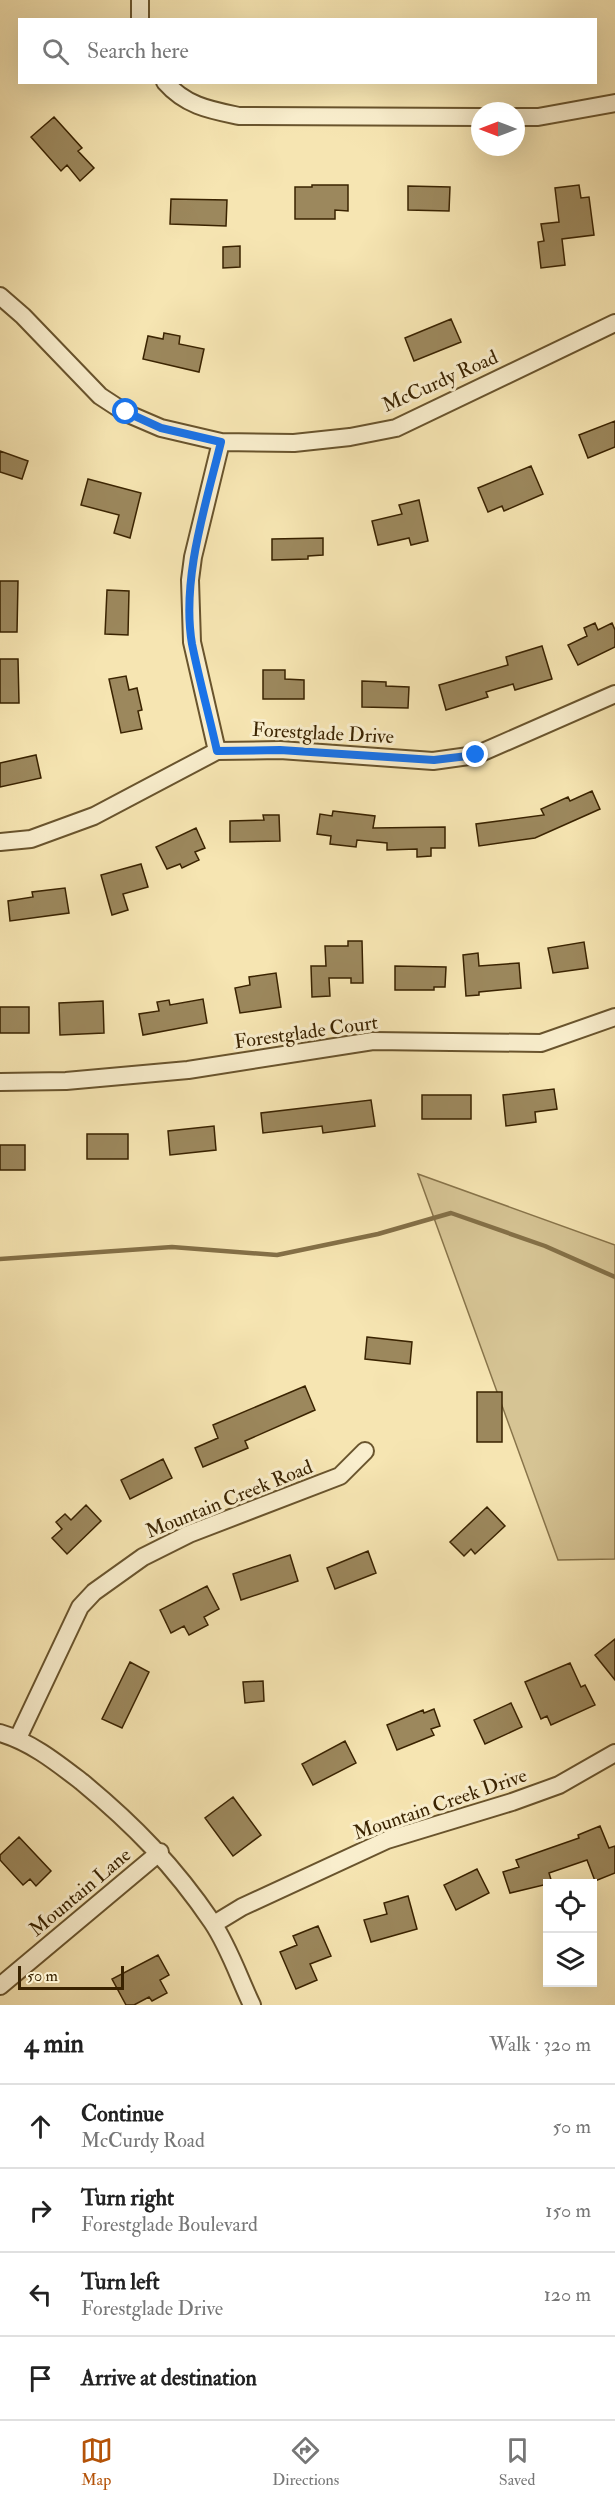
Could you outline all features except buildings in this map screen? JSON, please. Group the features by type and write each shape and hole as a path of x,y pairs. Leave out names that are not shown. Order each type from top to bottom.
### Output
{"street":[{"path":"140,0 140,18"},
{"path":"167,84 176,95 201,109 239,116 471,117"},
{"path":"525,117 538,117 615,103"},
{"name":"McCurdy Road","path":"0,296 23,316 100,396 126,412 161,428 221,442 294,443 350,437 396,428 615,323"},
{"path":"217,751 192,642 190,580 193,557 221,442"},
{"name":"Forestglade Drive","path":"0,842 31,839 94,816 217,751 280,750 434,760 454,759 476,755 615,694"},
{"name":"Forestglade Court","path":"0,1082 66,1081 188,1070 373,1041 542,1043 615,1017"},
{"name":"Mountain Creek Road","path":"18,1738 80,1608 94,1592 143,1557 189,1534 340,1476 365,1451"},
{"path":"0,1733 18,1738 64,1768 122,1815 159,1852 214,1924 252,2005"},
{"name":"Mountain Creek Drive","path":"214,1924 242,1907 387,1840 512,1802 558,1785 615,1753"},
{"name":"Mountain Lane","path":"0,1986 159,1852"}],"shaded area":[{"path":"418,1174 615,1245 615,1559 558,1560"}],"waterway":[{"path":"0,1259 172,1247 277,1255 378,1234 451,1213 545,1246 615,1277"}],"route":[{"path":"126,412 161,428 221,442 193,557 190,580 192,642 217,751 280,750 434,760 476,755"}]}
